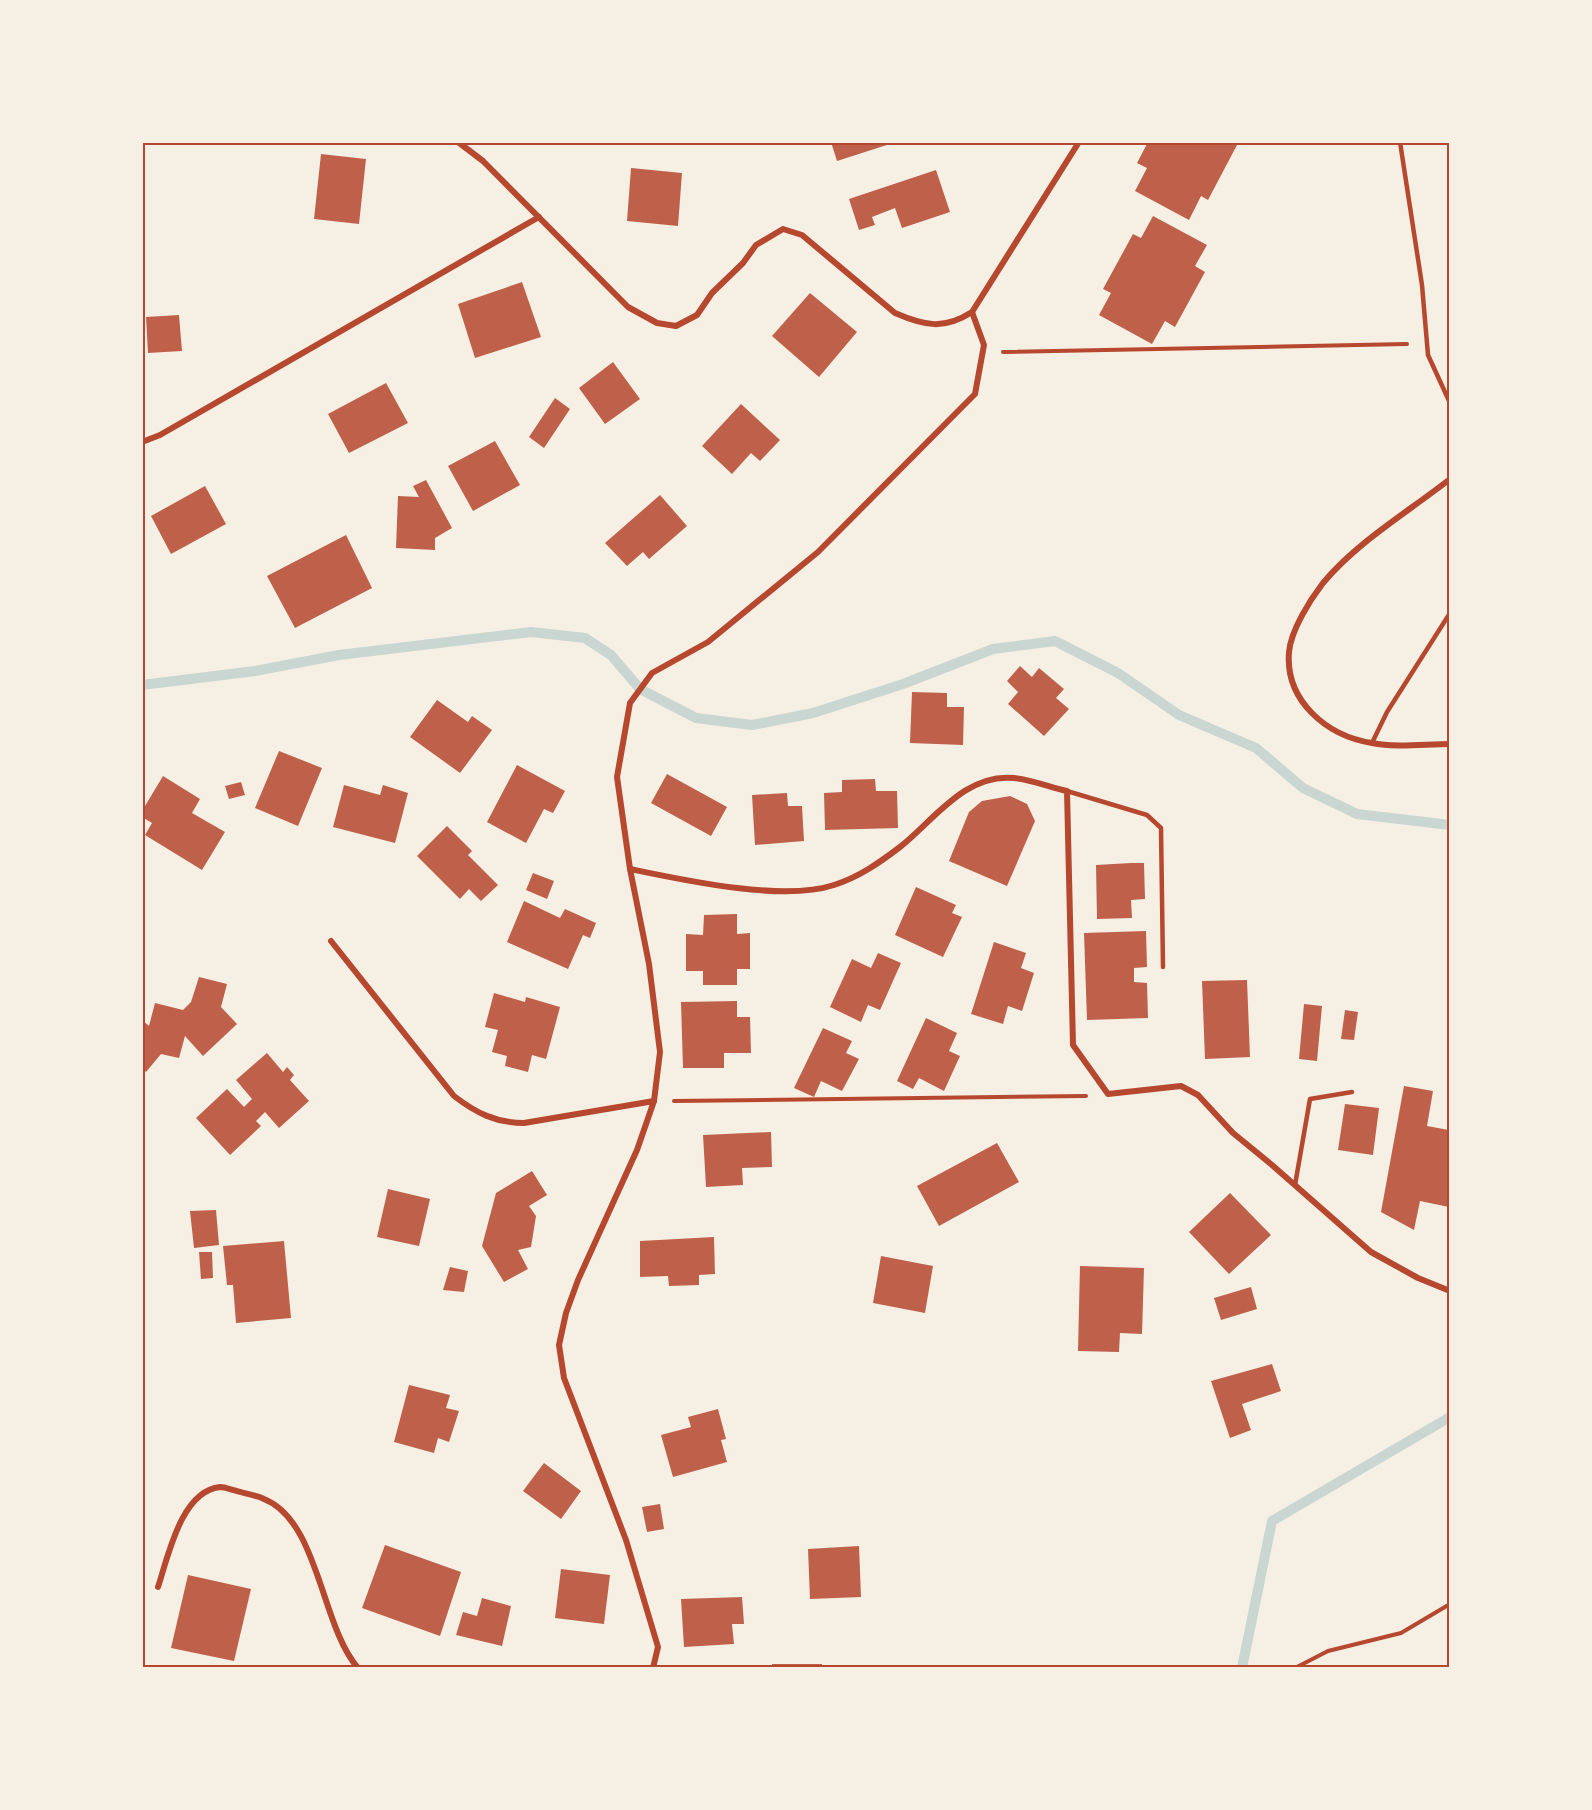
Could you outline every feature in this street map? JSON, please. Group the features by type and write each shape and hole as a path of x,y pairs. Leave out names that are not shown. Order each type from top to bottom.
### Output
{"street":[{"path":"458,142 483,161 628,307 657,323 676,326 697,315 712,293 743,263 756,245 783,229 802,235 895,313 912,320 933,324 954,323 972,312 1078,142"},
{"path":"142,442 539,217"},
{"path":"653,1668 658,1647 626,1540 564,1378 559,1345 566,1313 578,1280 637,1150 654,1101 660,1052 649,964 630,869 617,777 630,703 652,673 708,642 818,552 975,394 984,345 972,312"},
{"path":"1449,479 1352,555 1323,584 1300,621 1289,651 1291,676 1303,705 1327,727 1372,743 1449,744"},
{"path":"630,869 712,886 779,890 831,886 865,873 902,845 967,789 996,779 1013,778 1068,791 1073,1045 1108,1094 1181,1086 1198,1095 1233,1134 1371,1252 1418,1278 1449,1291"},
{"path":"331,941 454,1096 472,1110 508,1123 654,1101"},
{"path":"158,1587 179,1524 203,1492 221,1487 266,1499 288,1517 310,1554 346,1654 358,1668"}],"lane":[{"path":"1400,142 1422,285 1428,355 1449,403"},
{"path":"1372,743 1387,712 1449,613"},
{"path":"1068,791 1147,815 1161,828 1163,967"},
{"path":"1295,1185 1310,1099 1352,1092"}],"path":[{"path":"984,345 1003,352 1427,343"},
{"path":"654,1101 1067,1099 1108,1094"},
{"path":"1295,1668 1328,1651 1401,1633 1449,1604"}],"building":[{"path":"831,142 892,142 893,143 837,161"},
{"path":"1148,142 1233,142 1237,145 1208,200 1201,196 1189,220 1135,191 1147,168 1137,163"},
{"path":"321,154 366,159 359,224 314,219"},
{"path":"631,168 682,173 678,226 627,221"},
{"path":"936,170 950,212 902,228 895,208 872,217 875,225 859,230 849,199"},
{"path":"1153,216 1207,245 1195,266 1205,272 1175,327 1165,321 1152,344 1099,315 1111,293 1103,289 1133,234 1141,238"},
{"path":"522,282 541,337 475,358 458,304"},
{"path":"810,293 857,332 819,377 772,336"},
{"path":"179,315 182,351 148,353 146,317"},
{"path":"613,362 640,399 605,424 579,388"},
{"path":"386,383 408,423 349,453 328,414"},
{"path":"555,398 570,409 544,448 529,437"},
{"path":"741,404 780,440 760,461 751,453 732,474 702,446"},
{"path":"495,441 520,485 473,511 448,466"},
{"path":"426,480 452,528 435,538 435,550 396,548 398,496 419,497 413,486"},
{"path":"205,486 226,524 171,554 151,516"},
{"path":"660,495 687,526 649,559 643,552 627,566 605,543"},
{"path":"346,535 372,588 295,628 267,576"},
{"path":"1020,666 1032,677 1039,668 1064,689 1056,698 1069,709 1044,736 1008,704 1018,692 1007,681"},
{"path":"912,692 947,693 947,707 964,707 963,745 910,743"},
{"path":"437,700 468,722 472,716 492,730 460,773 410,737"},
{"path":"279,751 322,768 298,826 255,808"},
{"path":"517,765 565,791 553,813 544,809 526,843 487,822"},
{"path":"667,774 727,807 711,836 651,803"},
{"path":"163,776 200,799 192,813 225,832 202,870 145,835 152,823 142,817 142,811"},
{"path":"875,779 876,791 897,791 898,828 825,830 824,793 842,792 842,780"},
{"path":"241,782 245,795 229,799 225,786"},
{"path":"344,785 380,795 383,785 408,793 395,843 333,827"},
{"path":"787,793 788,806 802,806 804,841 755,845 752,795"},
{"path":"1010,796 1027,804 1035,821 1007,886 949,861 969,812 982,801"},
{"path":"447,826 472,851 468,855 498,885 481,901 469,889 460,899 417,856"},
{"path":"1144,863 1145,899 1131,900 1132,918 1097,919 1096,865"},
{"path":"533,873 554,881 547,899 526,890"},
{"path":"916,887 956,905 952,913 962,917 943,957 895,935"},
{"path":"524,901 560,918 565,909 596,923 590,938 583,935 568,969 507,942"},
{"path":"737,914 737,934 750,933 750,969 737,969 737,985 703,985 703,971 686,971 686,934 703,935 704,915"},
{"path":"1146,931 1147,967 1134,968 1134,982 1147,983 1148,1018 1087,1020 1084,933"},
{"path":"994,942 1026,953 1021,968 1034,973 1022,1011 1008,1006 1003,1024 971,1014"},
{"path":"878,953 901,963 880,1010 868,1005 861,1022 830,1007 852,959 871,968"},
{"path":"199,977 227,984 221,1007 237,1024 203,1056 185,1036 179,1058 161,1054 146,1072 142,1068 142,1020 149,1026 155,1003 183,1010 191,1002"},
{"path":"1247,980 1250,1057 1205,1059 1202,981"},
{"path":"494,993 525,1002 526,997 560,1007 546,1059 532,1055 528,1072 505,1066 507,1056 492,1052 498,1030 485,1027"},
{"path":"737,1001 737,1017 750,1017 751,1053 724,1053 724,1068 683,1068 681,1002"},
{"path":"1304,1004 1322,1006 1317,1061 1299,1059"},
{"path":"1345,1010 1358,1012 1354,1040 1341,1039"},
{"path":"926,1018 957,1033 949,1051 960,1056 944,1091 919,1078 913,1089 897,1081"},
{"path":"823,1028 852,1041 846,1053 859,1059 842,1091 821,1081 814,1097 794,1088"},
{"path":"267,1053 283,1072 287,1067 294,1075 290,1080 309,1101 279,1128 265,1112 256,1121 261,1126 230,1155 196,1118 227,1089 244,1107 252,1099 236,1080"},
{"path":"1404,1086 1433,1091 1427,1126 1449,1130 1449,1207 1420,1201 1414,1230 1381,1212"},
{"path":"1345,1104 1379,1108 1373,1155 1338,1150"},
{"path":"771,1132 772,1167 742,1168 743,1185 706,1187 703,1135"},
{"path":"997,1143 1019,1182 939,1226 917,1186"},
{"path":"532,1171 547,1195 529,1206 536,1216 531,1247 518,1250 528,1269 504,1282 482,1246 496,1193"},
{"path":"388,1189 430,1199 419,1246 377,1237"},
{"path":"1230,1193 1271,1235 1229,1274 1189,1232"},
{"path":"216,1210 219,1245 194,1248 190,1211"},
{"path":"714,1237 715,1274 699,1275 699,1285 669,1286 668,1276 640,1277 640,1241"},
{"path":"284,1241 291,1318 236,1323 233,1285 227,1285 223,1246"},
{"path":"199,1252 212,1252 213,1278 201,1279"},
{"path":"881,1256 933,1266 925,1313 873,1303"},
{"path":"1080,1266 1144,1268 1142,1334 1120,1333 1119,1352 1078,1351"},
{"path":"450,1267 468,1271 464,1292 443,1290"},
{"path":"1251,1287 1257,1309 1221,1320 1214,1298"},
{"path":"1272,1364 1281,1391 1242,1404 1251,1430 1230,1438 1211,1381"},
{"path":"409,1385 450,1395 446,1408 459,1411 449,1442 438,1438 434,1453 394,1442"},
{"path":"718,1409 726,1439 721,1440 727,1462 673,1477 661,1435 691,1427 688,1417"},
{"path":"544,1463 581,1491 561,1519 523,1491"},
{"path":"660,1504 664,1529 647,1532 642,1507"},
{"path":"385,1545 461,1572 440,1636 362,1608"},
{"path":"859,1546 861,1597 810,1599 808,1549"},
{"path":"561,1569 610,1575 604,1624 555,1618"},
{"path":"188,1575 251,1589 234,1661 171,1648"},
{"path":"742,1597 744,1624 732,1624 734,1644 684,1647 681,1599"},
{"path":"482,1598 511,1606 502,1646 456,1635 463,1612 477,1616"},
{"path":"772,1664 822,1664 822,1668 772,1668"}],"waterway":[{"path":"142,685 255,671 339,655 531,632 585,638 611,655 640,689 696,718 752,725 813,713 903,684 993,649 1055,641 1118,673 1179,715 1256,748 1303,788 1357,814 1450,825"},
{"path":"1242,1668 1272,1521 1450,1417"}]}
